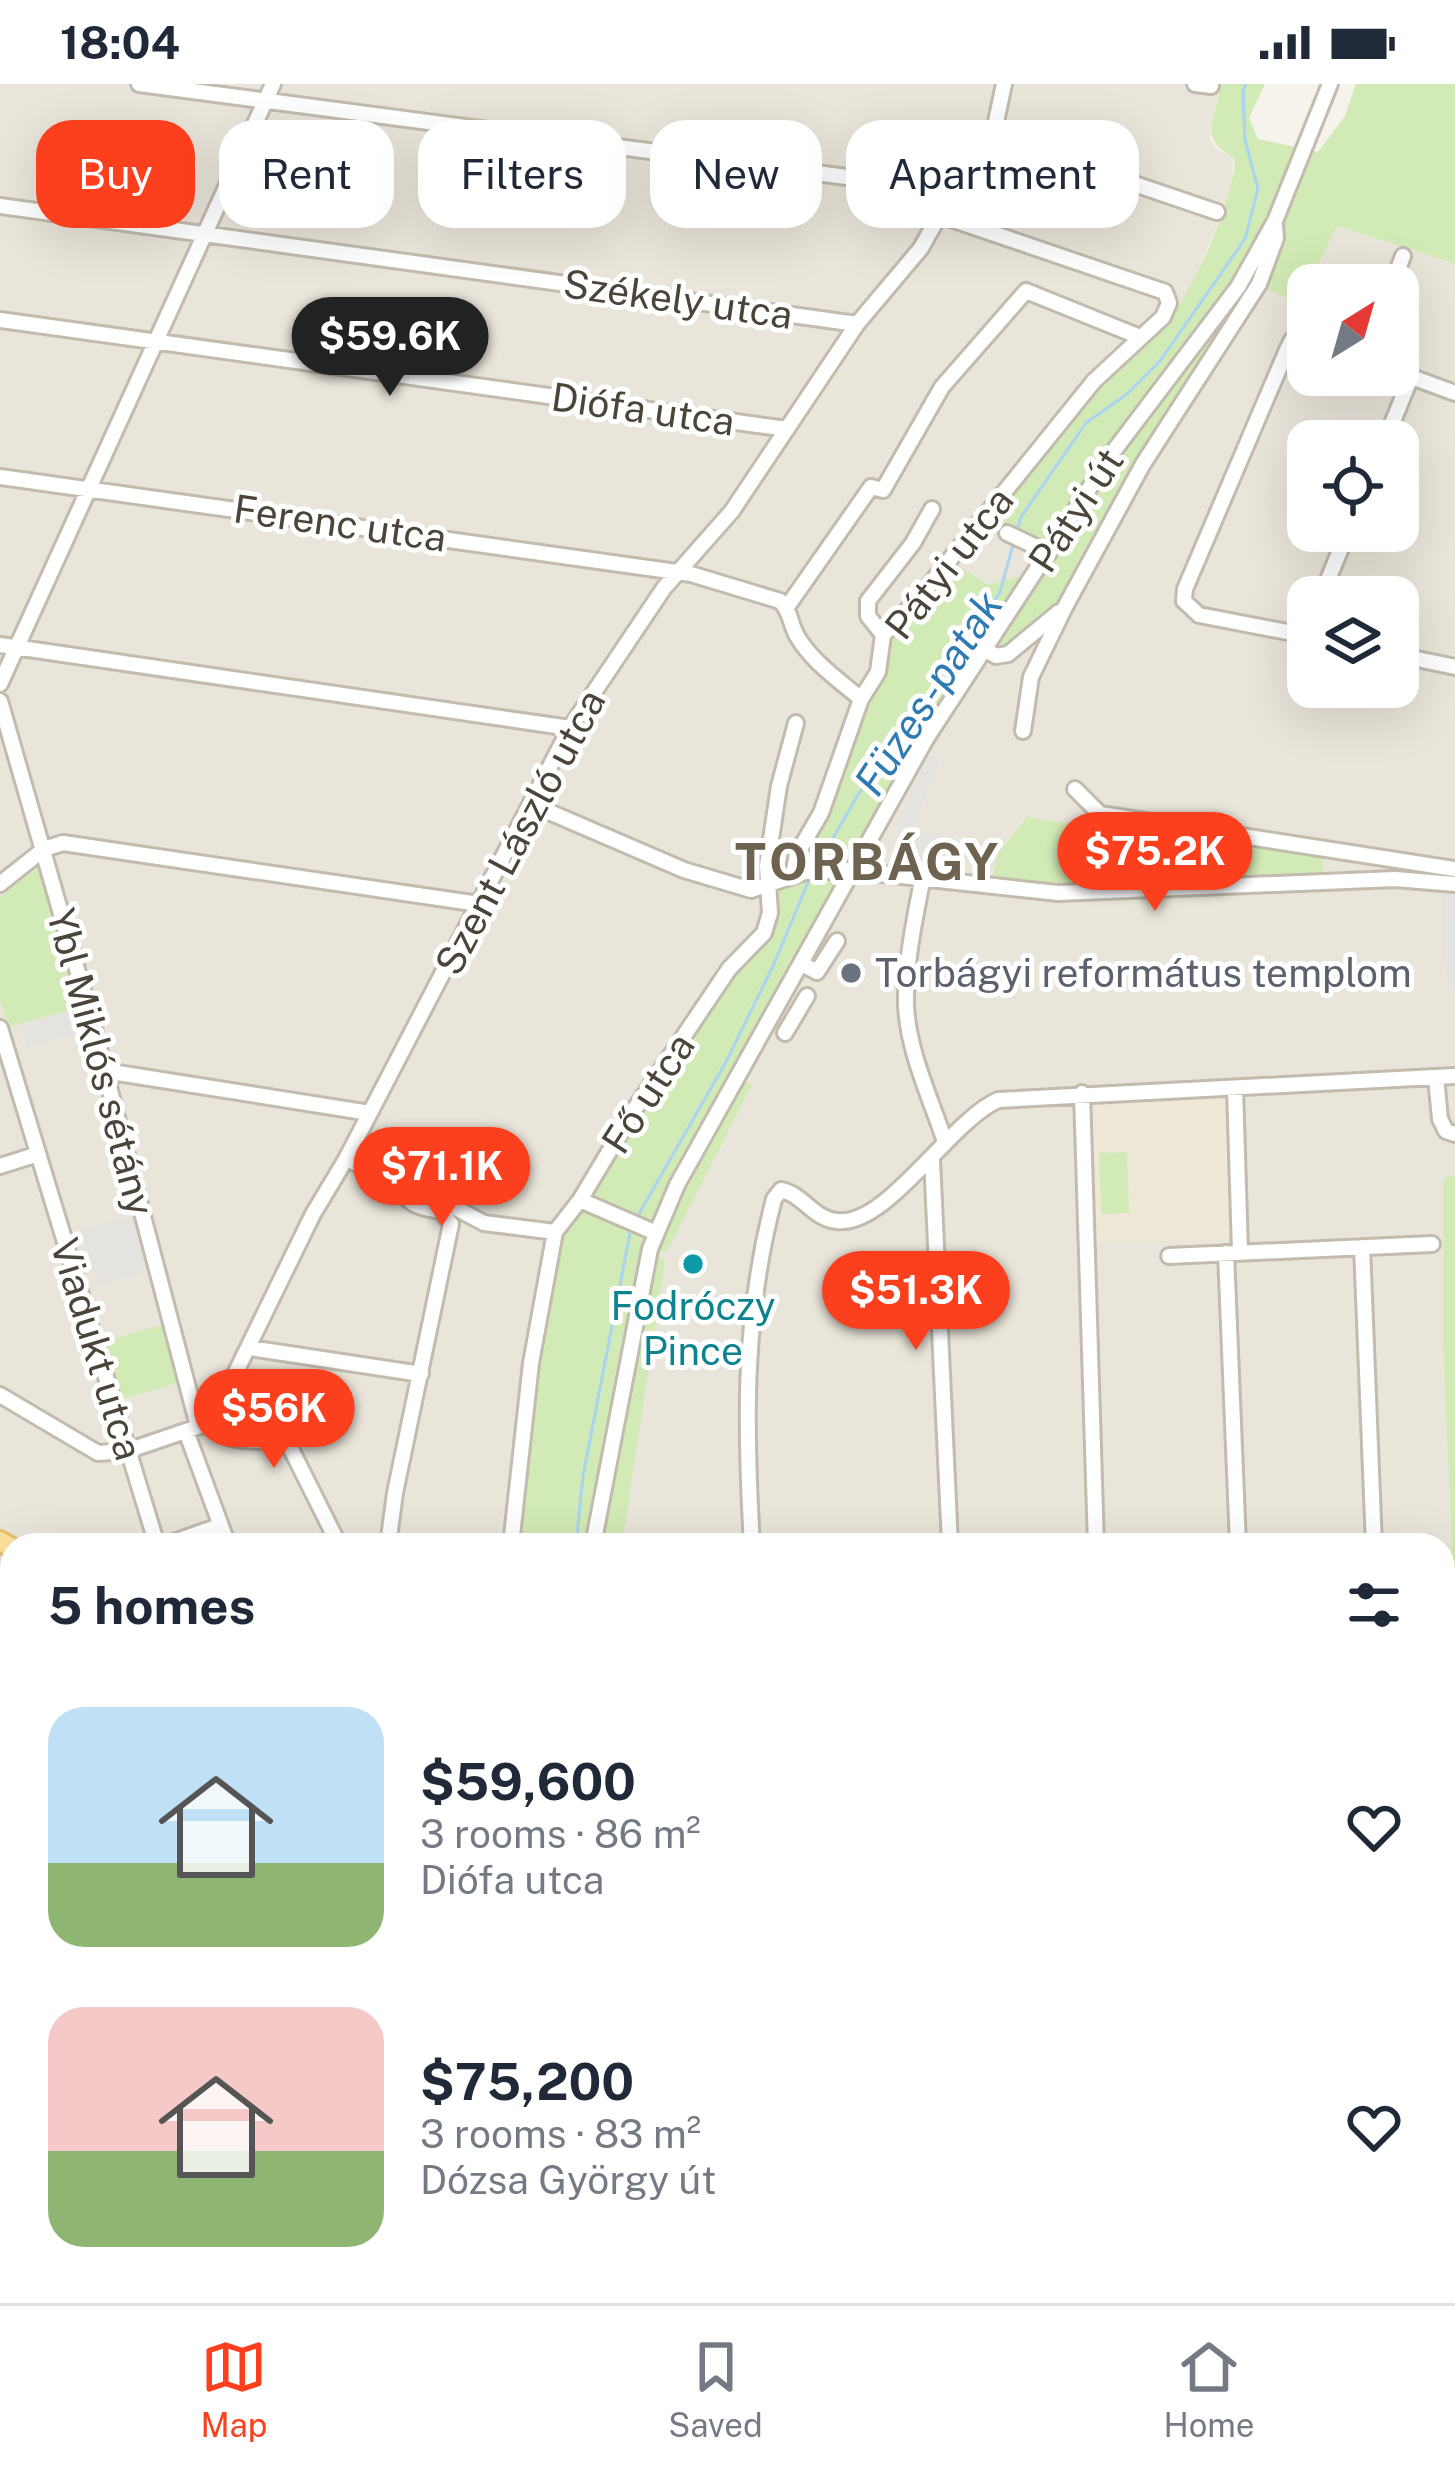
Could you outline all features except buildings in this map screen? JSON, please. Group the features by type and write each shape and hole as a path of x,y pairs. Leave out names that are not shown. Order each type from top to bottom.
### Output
{"street":[{"path":"139,84 846,177"},
{"path":"0,684 7,647 89,488 273,84"},
{"name":"Szent László utca","path":"996,120 1004,84"},
{"path":"1023,731 1031,677 1065,607 1154,448 1259,284 1276,238 1275,221 1330,84"},
{"path":"1139,186 1217,212"},
{"name":"Székely utca","path":"0,206 857,324"},
{"name":"Pátyi út","path":"854,870 926,739 1113,452 1238,287 1275,221"},
{"name":"Szent László utca","path":"196,1427 227,1395 313,1214 570,728 664,588 732,511 857,324 934,228"},
{"name":"Pátyi utca","path":"799,873 797,854 821,813 861,699 878,672 884,635 1094,381 1162,317 1168,303 1165,292 977,228"},
{"path":"1400,264 1403,256"},
{"path":"861,699 814,659 795,633 788,607 871,487 883,490 942,387 1026,291 1140,337"},
{"name":"Diófa utca","path":"0,320 788,429"},
{"path":"1287,350 1185,589 1189,609 1199,615 1287,630"},
{"path":"1419,380 1455,393"},
{"name":"Ferenc utca","path":"0,477 680,572 764,595 788,607"},
{"path":"884,635 868,616 868,601 913,543 932,508"},
{"path":"1007,532 1048,553"},
{"path":"985,649 996,656 1008,654 1065,607"},
{"path":"7,647 570,728"},
{"path":"1419,659 1455,667"},
{"name":"Ybl Miklós sétány","path":"0,701 91,1018 222,1533"},
{"name":"Fő utca","path":"513,1533 531,1363 555,1232 729,969 764,933 770,914 766,866 778,786 796,723"},
{"path":"1075,789 1100,814 1324,850 1427,872 1455,884"},
{"path":"533,805 734,888 751,890 799,873 825,870 923,876 1058,893 1322,883 1455,869"},
{"path":"0,884 44,848 63,843 479,904"},
{"path":"1322,883 1324,850"},
{"name":"Fő utca","path":"595,1533 648,1229 854,870"},
{"path":"923,876 906,1007 914,1051 944,1139"},
{"path":"802,964 817,972 837,941"},
{"path":"785,1033 807,996"},
{"name":"Viadukt utca","path":"0,1028 156,1533"},
{"path":"105,1071 370,1112"},
{"path":"740,1073 758,1083"},
{"path":"751,1533 746,1441 755,1273 774,1199 781,1190 826,1219 847,1222 882,1203 932,1160 944,1139 979,1108 998,1100 1454,1076"},
{"path":"1436,1077 1440,1119 1446,1131 1455,1134"},
{"path":"1235,1088 1238,1533"},
{"path":"1082,1093 1096,1533"},
{"path":"0,1166 38,1154"},
{"path":"346,1159 484,1223 555,1232"},
{"path":"932,1160 949,1533"},
{"path":"390,1533 451,1223 441,1211 414,1207 403,1196 400,1182"},
{"path":"580,1200 648,1229"},
{"path":"1169,1256 1432,1244"},
{"path":"1361,1247 1373,1533"},
{"path":"250,1348 421,1374"},
{"path":"0,1395 98,1454 127,1451 196,1427 241,1442 263,1438 288,1443 333,1533"},
{"path":"197,1533 219,1526"}],"shaded area":[{"path":"0,84 1220,84 1210,137 1215,147 1233,159 1232,188 1191,289 1135,353 1143,464 1259,284 1287,298 1287,396 1419,396 1419,264 1317,264 1336,226 1455,264 1455,1176 1443,1178 1443,1345 1451,1533 591,1533 647,1238 764,933 519,1533 0,1533","holes":["1027,817 1169,838 1170,826 1321,883 996,856"]},
{"path":"929,754 940,760 912,830 999,849 996,866 906,851 908,841 895,826"},
{"path":"1442,887 1455,896 1455,991 1448,983 1443,960"},
{"path":"80,1008 86,1030 27,1048 20,1026"},
{"path":"1232,1097 1235,1240 1096,1242 1095,1101"},
{"path":"132,1216 148,1271 98,1286 81,1230"}],"green space":[{"path":"1206,84 1265,84 1249,118 1258,139 1318,152 1345,116 1356,84 1455,84 1455,264 1337,226 1318,264 1287,264 1287,298 1259,285 1144,464 1076,592 1008,654 985,649 1048,553 981,520 1124,354 1143,346 1180,304 1211,243 1235,164 1216,144 1211,131 1219,94"},
{"path":"954,563 989,585 1024,575 847,868 670,1185 647,1238 591,1533 516,1533 555,1232 730,970 764,933 769,885 795,866 889,639"},
{"path":"1027,817 1168,838 1170,826 1324,850 1322,883 1058,893 991,885 996,856"},
{"path":"42,864 82,1007 8,1027 0,1000 0,897"},
{"path":"741,1079 752,1085 666,1253 654,1251 665,1261 624,1533 602,1533 602,1520 650,1249"},
{"path":"1127,1152 1129,1213 1101,1214 1099,1153"},
{"path":"1455,1176 1455,1533 1451,1533 1443,1345 1443,1178"},
{"path":"161,1325 178,1383 119,1400 102,1342"}],"waterway":[{"name":"Füzes-patak","path":"1017,530 1021,517 1086,423 1127,394 1160,361 1245,239 1258,189 1245,140 1246,84"},
{"name":"Füzes-patak","path":"816,867 858,795 1000,592 1013,545"},
{"name":"Füzes-patak","path":"636,1219 726,1062 811,875"},
{"name":"Füzes-patak","path":"577,1533 583,1476 631,1228"}],"place":[{"name":"Torbágyi református templom","path":"851,973"},
{"name":"Fodróczy Pince","path":"693,1264"}],"district":[{"name":"TORBÁGY","path":"868,861"}]}
